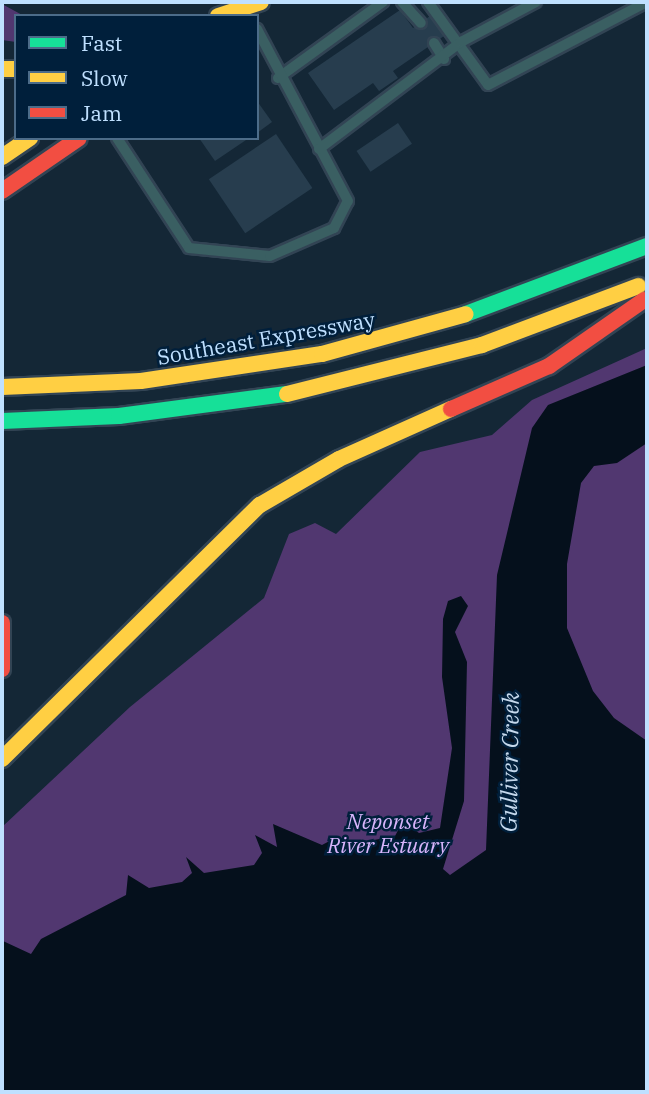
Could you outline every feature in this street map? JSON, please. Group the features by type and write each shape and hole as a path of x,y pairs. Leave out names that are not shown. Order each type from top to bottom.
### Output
{"main road":[{"path":"230,14 254,10"},
{"path":"2,157 27,140"},
{"path":"2,191 76,140"},
{"name":"Southeast Expressway","path":"2,387 141,382 321,354 499,305 647,246"},
{"path":"2,402 142,396 324,368 503,318 647,261"},
{"path":"2,421 178,411 350,381 494,341 647,282"},
{"path":"2,437 156,428 305,407 487,360 646,300"},
{"path":"2,759 260,505 339,459 549,366 646,300"},
{"path":"2,623 2,669"}],"lane":[{"path":"278,78 383,2"},
{"path":"402,2 421,23"},
{"path":"428,2 461,42 488,85 647,2"},
{"path":"319,149 444,60 461,42 536,2"},
{"path":"118,140 189,248 223,256 270,256 334,228 348,201 278,78 259,34"},
{"path":"434,43 444,60"}],"green space":[{"path":"2,4 20,14 14,14 14,42 2,40"},
{"name":"Neponset River Estuary","path":"647,348 647,1092 2,1092 2,827 130,707 264,598 289,534 315,523 336,534 420,452 492,435 532,400"}],"water":[{"name":"Gulliver Creek","path":"647,365 647,443 617,463 594,466 581,483 567,564 567,628 593,691 614,718 647,741 647,1092 2,1092 3,941 31,954 41,939 126,895 128,875 149,888 182,882 192,873 186,857 204,873 254,865 262,853 255,835 277,847 273,824 322,845 337,837 348,845 395,836 403,821 419,833 440,828 452,748 442,677 443,619 448,601 461,596 468,606 455,632 467,662 464,801 443,869 450,875 486,850 497,575 532,428 548,405"}],"building":[{"path":"400,10 413,28 430,16 444,36 393,71 398,78 379,91 373,83 334,110 308,73"},
{"path":"259,104 272,122 259,132"},
{"path":"398,123 412,144 371,172 357,151"},
{"path":"276,134 312,188 245,233 209,179"},
{"path":"200,140 246,140 215,161"}],"traffic: fast":[{"path":"466,314 647,246"},
{"path":"2,421 119,416 287,394"}],"traffic: slow":[{"path":"224,14 261,2"},
{"path":"2,69 14,69"},
{"path":"2,157 27,140"},
{"path":"287,394 482,345 638,286"},
{"path":"2,387 141,381 322,354 466,314"},
{"path":"2,759 260,505 339,459 451,409"}],"traffic: jam":[{"path":"2,191 76,140"},
{"path":"451,409 549,366 644,300"},
{"path":"2,623 2,669"}]}
